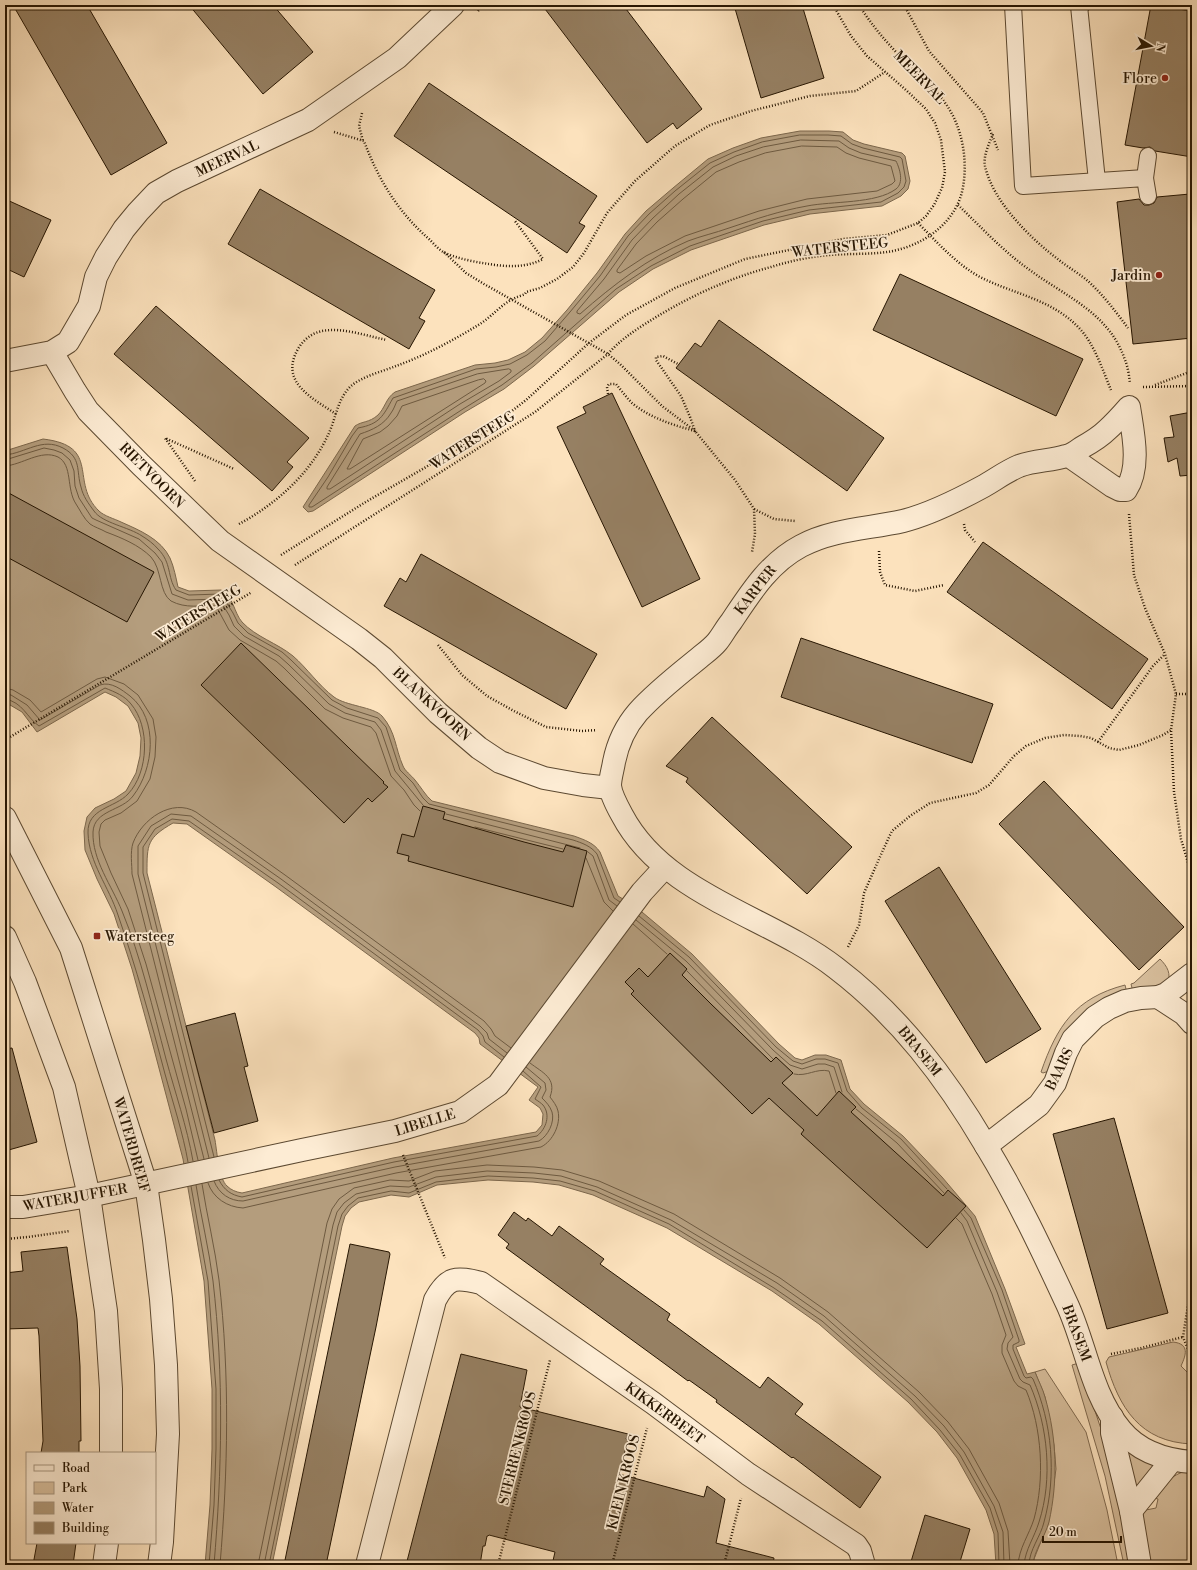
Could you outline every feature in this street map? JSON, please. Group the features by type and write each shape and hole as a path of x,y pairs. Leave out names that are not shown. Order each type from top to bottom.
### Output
{"street":[{"name":"MEERVAL","path":"52,352 68,342 89,306 96,277 106,257 124,229 156,193 177,181 308,120 396,58 453,5"},
{"path":"5,361 52,352"},
{"name":"RIETVOORN","path":"52,352 74,391 88,411 141,465 220,540 266,574"},
{"path":"1069,456 1112,486 1120,490 1126,490 1131,481 1134,463 1134,392"},
{"name":"KARPER","path":"610,788 617,749 623,731 649,701 716,643 761,578 781,558 817,538 916,517 958,499 1018,466 1033,461 1069,456 1106,432 1134,392"},
{"name":"BLANKVOORN","path":"266,574 359,639 383,658 454,726 479,748 500,762 544,778 610,788"},
{"name":"BRASEM","path":"610,788 626,823 641,842 665,867 712,897 792,939 835,966 886,1011 907,1032 955,1097 986,1146 1022,1210 1067,1304 1098,1390 1112,1417 1123,1432 1137,1445 1154,1454 1182,1461"},
{"name":"WATERDREEF","path":"5,818 71,948 146,1184 159,1277 166,1365 168,1434 162,1542 159,1565"},
{"name":"LIBELLE","path":"146,1184 302,1150 395,1132 460,1112 498,1085 642,892 665,867"},
{"path":"5,937 25,982 64,1087 77,1137 95,1226 106,1311 111,1389 112,1452"},
{"name":"BAARS","path":"986,1146 1039,1105 1055,1083 1066,1053 1074,1039 1095,1017 1109,1008 1125,1001 1158,997 1173,989 1192,974"},
{"path":"1158,997 1184,1014 1192,1023"},
{"name":"WATERJUFFER","path":"5,1207 23,1207 89,1196 146,1184"},
{"name":"KIKKERBEET","path":"454,1280 463,1279 481,1283 653,1404 748,1474 856,1545 860,1551 864,1565"},
{"path":"367,1565 435,1300 442,1287 454,1280"},
{"path":"1112,1417 1112,1433 1131,1511 1140,1565"},
{"path":"1131,1511 1182,1461"},
{"path":"104,1565 107,1544"}],"lane":[{"path":"1013,5 1023,186 1144,178"},
{"path":"1082,5 1079,6 1097,181"},
{"path":"1148,156 1144,178 1148,196"}],"path":[{"path":"474,16 483,5"},
{"path":"266,574 364,503 481,435 526,400 590,343 626,315 675,288 745,259 843,239 887,235 918,223 926,216 934,205 942,188 945,172 941,140 934,123 926,109 867,56 851,36 833,5"},
{"name":"MEERVAL","path":"859,5 880,35 940,96 952,114 960,133 965,167 962,194 958,205"},
{"path":"904,5 928,51 983,113 993,134 999,152"},
{"path":"220,540 239,524 260,512 291,487 305,471 325,442 344,396 351,386 359,381 415,358 439,346 480,324 512,300 526,294 526,292 540,288 557,279 573,267 584,253 607,213 635,181 675,146 710,125 751,111 810,96 856,90 885,72"},
{"path":"364,106 359,126 364,142 378,175 406,218 466,273 608,354 662,406 695,431 735,480 754,509 755,534 751,554"},
{"path":"332,131 364,142"},
{"path":"993,134 987,148 985,165 992,185 1007,210 1023,229 1058,260 1087,280 1105,298 1128,328"},
{"path":"958,205 1008,253 1046,282 1080,302 1103,322 1112,335 1125,360 1134,392"},
{"name":"WATERSTEEG","path":"5,740 240,600 266,574 535,412 608,354 620,342 660,314 718,284 742,275 795,260 821,256 900,250 930,236 944,224 958,205"},
{"path":"444,252 460,258 502,266 518,266 535,263 543,259 515,221"},
{"path":"918,223 940,248 969,271 996,284 1038,300 1071,321 1134,392"},
{"path":"336,414 305,394 294,378 292,361 298,348 314,333 322,331 341,331 387,340"},
{"path":"678,364 663,356 656,357 658,364 681,396 695,431"},
{"path":"1134,392 1192,371"},
{"path":"608,394 607,387 609,384 616,384 631,402 645,413 671,424 695,431"},
{"path":"1134,392 1192,386"},
{"path":"196,482 165,438 234,469"},
{"path":"1126,490 1134,574 1145,608 1165,654 1176,694 1171,730 1174,792 1181,839 1192,876"},
{"path":"754,509 774,518 801,521 796,524"},
{"path":"879,524 880,572 885,585 915,591 944,585"},
{"path":"749,557 757,549"},
{"path":"438,645 462,674 486,696 514,712 546,726 582,731 623,731"},
{"path":"1098,742 1153,666 1165,654"},
{"path":"1176,694 1192,694"},
{"path":"835,966 860,925 864,893 882,850 892,831 910,816 930,804 976,793 994,780 1014,756 1026,746 1045,738 1064,735 1080,736 1098,742 1109,748 1119,750 1128,749 1171,730"},
{"path":"1192,1092 1189,1134 1192,1174"},
{"path":"402,1152 454,1280"},
{"path":"5,1239 28,1238 95,1226"},
{"path":"1192,1280 1183,1336 1192,1359"},
{"name":"STERRENKROOS","path":"498,1565 556,1336"},
{"path":"1086,1358 1141,1348 1183,1336"},
{"name":"KLEIN KROOS","path":"612,1565 653,1404"},
{"path":"724,1565 748,1474"}],"green space":[{"path":"1160,959 1168,970 1169,977 1167,984 1133,992 1131,984 1134,983"},
{"path":"1125,985 1127,993 1049,1071 1043,1073 1041,1072 1054,1041 1070,1016 1093,998"},
{"path":"1173,1342 1182,1345 1185,1351 1181,1366 1188,1373 1192,1370 1192,1444 1174,1442 1158,1437 1134,1420 1125,1408 1118,1394 1111,1379 1106,1362 1109,1357"},
{"path":"1079,1363 1105,1441 1134,1565 1124,1565 1105,1476 1072,1365"},
{"path":"1045,1369 1086,1432 1107,1510 1118,1565 1033,1565 1048,1524 1056,1469 1054,1445 1045,1397 1035,1372"},
{"path":"1123,1449 1157,1465 1136,1491"},
{"path":"1192,1470 1192,1565 1149,1565 1141,1513 1146,1510 1156,1508 1158,1499 1154,1498 1166,1483 1174,1476 1185,1471"}],"water":[{"path":"800,131 843,132 853,140 864,144 902,153 905,156 910,181 908,189 901,196 882,206 810,214 764,225 691,250 653,269 619,292 534,366 504,389 465,412 313,511 308,512 303,507 355,426 378,415 392,394 475,365 508,360 525,352 542,338 567,310 597,273 625,234 646,211 708,159 761,138"},
{"path":"43,439 61,443 72,449 79,457 90,500 101,513 142,532 161,545 170,558 178,587 189,591 221,590 225,592 231,600 242,622 260,636 293,656 323,688 334,697 345,702 373,710 382,716 393,734 404,768 432,801 574,836 592,844 600,852 618,896 636,907 692,954 779,1044 795,1058 802,1060 815,1055 826,1055 841,1060 850,1089 864,1104 903,1136 942,1177 975,1216 1005,1289 1025,1344 1016,1347 1027,1374 1035,1372 1043,1391 1049,1412 1054,1444 1055,1475 1052,1507 1049,1522 1035,1554 1033,1565 996,1565 994,1534 986,1510 957,1458 937,1432 908,1402 819,1324 772,1291 667,1228 593,1195 559,1185 488,1180 437,1185 409,1197 391,1195 359,1202 351,1208 345,1216 272,1565 205,1565 210,1505 212,1389 204,1281 183,1159 132,969 114,914 85,850 84,831 87,817 95,808 114,799 126,791 136,773 140,756 141,738 138,723 128,706 116,697 105,692 37,732 22,712 5,702 5,451","holes":["173,823 187,824 276,887 475,1033 479,1038 480,1044 538,1087 529,1100 540,1108 543,1114 542,1125 536,1132 393,1158 242,1193 234,1191 224,1183 220,1172 215,1140 147,873 148,848 153,838 164,828"]}],"building":[{"path":"13,5 87,5 167,143 111,175"},
{"path":"189,5 273,5 313,52 263,94"},
{"path":"542,5 623,5 702,109 677,129 673,123 647,143"},
{"path":"734,5 802,5 824,78 761,98"},
{"name":"Flore","path":"1151,5 1192,11 1192,157 1155,151 1150,147 1143,148 1125,145"},
{"path":"429,83 597,196 579,223 585,226 567,253 394,136"},
{"path":"260,189 435,290 419,318 425,321 409,349 228,244"},
{"name":"Jardin","path":"1190,194 1192,213 1192,338 1133,344 1117,202 1139,199 1144,205 1149,205 1154,203 1157,197"},
{"path":"5,199 51,220 24,277 5,268"},
{"path":"900,274 1083,359 1056,416 873,330"},
{"path":"156,306 309,438 287,462 293,467 272,491 114,354"},
{"path":"719,320 884,438 847,491 676,368 695,343 701,347"},
{"path":"612,393 700,579 642,607 557,427 586,413 583,407"},
{"path":"1192,412 1192,475 1180,476 1177,458 1168,462 1164,438 1174,437 1170,416"},
{"path":"5,491 154,572 127,622 5,556"},
{"path":"983,542 1148,659 1112,709 947,592"},
{"path":"421,554 597,654 566,709 384,606 400,578 406,582"},
{"path":"801,638 993,704 972,763 781,697"},
{"path":"241,643 388,787 372,802 368,798 344,823 201,685"},
{"path":"712,717 852,847 807,894 686,782 688,778 666,766"},
{"path":"1044,781 1184,927 1139,970 999,824"},
{"path":"423,806 445,812 443,819 524,842 563,852 566,845 587,851 573,907 408,861 409,856 397,853 402,834 414,837"},
{"path":"939,867 1041,1029 986,1063 885,901"},
{"path":"670,953 687,969 682,975 711,1004 771,1062 776,1057 793,1073 782,1083 817,1116 839,1091 856,1107 851,1112 943,1196 948,1190 966,1206 927,1248 801,1134 804,1130 769,1098 752,1114 631,994 634,991 625,982 639,968 648,977"},
{"path":"235,1013 248,1066 244,1067 258,1121 214,1133 186,1026"},
{"path":"12,1048 37,1142 5,1151 5,1049"},
{"path":"1114,1118 1168,1313 1107,1329 1053,1134"},
{"path":"514,1212 526,1221 528,1218 552,1236 559,1226 604,1259 600,1264 670,1314 667,1320 760,1388 768,1377 803,1404 795,1414 881,1477 860,1508 793,1457 792,1458 716,1402 717,1400 689,1380 688,1381 506,1248 509,1244 498,1235"},
{"path":"350,1244 389,1252 390,1254 376,1327 326,1565 284,1565"},
{"path":"67,1247 77,1319 80,1366 81,1441 79,1441 79,1452 41,1452 43,1441 38,1328 5,1329 5,1273 23,1271 21,1252"},
{"path":"461,1354 527,1370 520,1407 628,1434 626,1439 628,1440 619,1474 704,1497 707,1486 725,1499 716,1543 774,1558 773,1565 552,1565 555,1552 489,1535 487,1536 485,1546 483,1546 480,1565 406,1565"},
{"path":"925,1515 970,1529 959,1565 910,1565"},
{"path":"37,1544 76,1544 73,1565 33,1565"}],"place":[{"name":"Flore","path":"1165,78"},
{"name":"Jardin","path":"1159,275"},
{"name":"Watersteeg","path":"97,936"}]}
